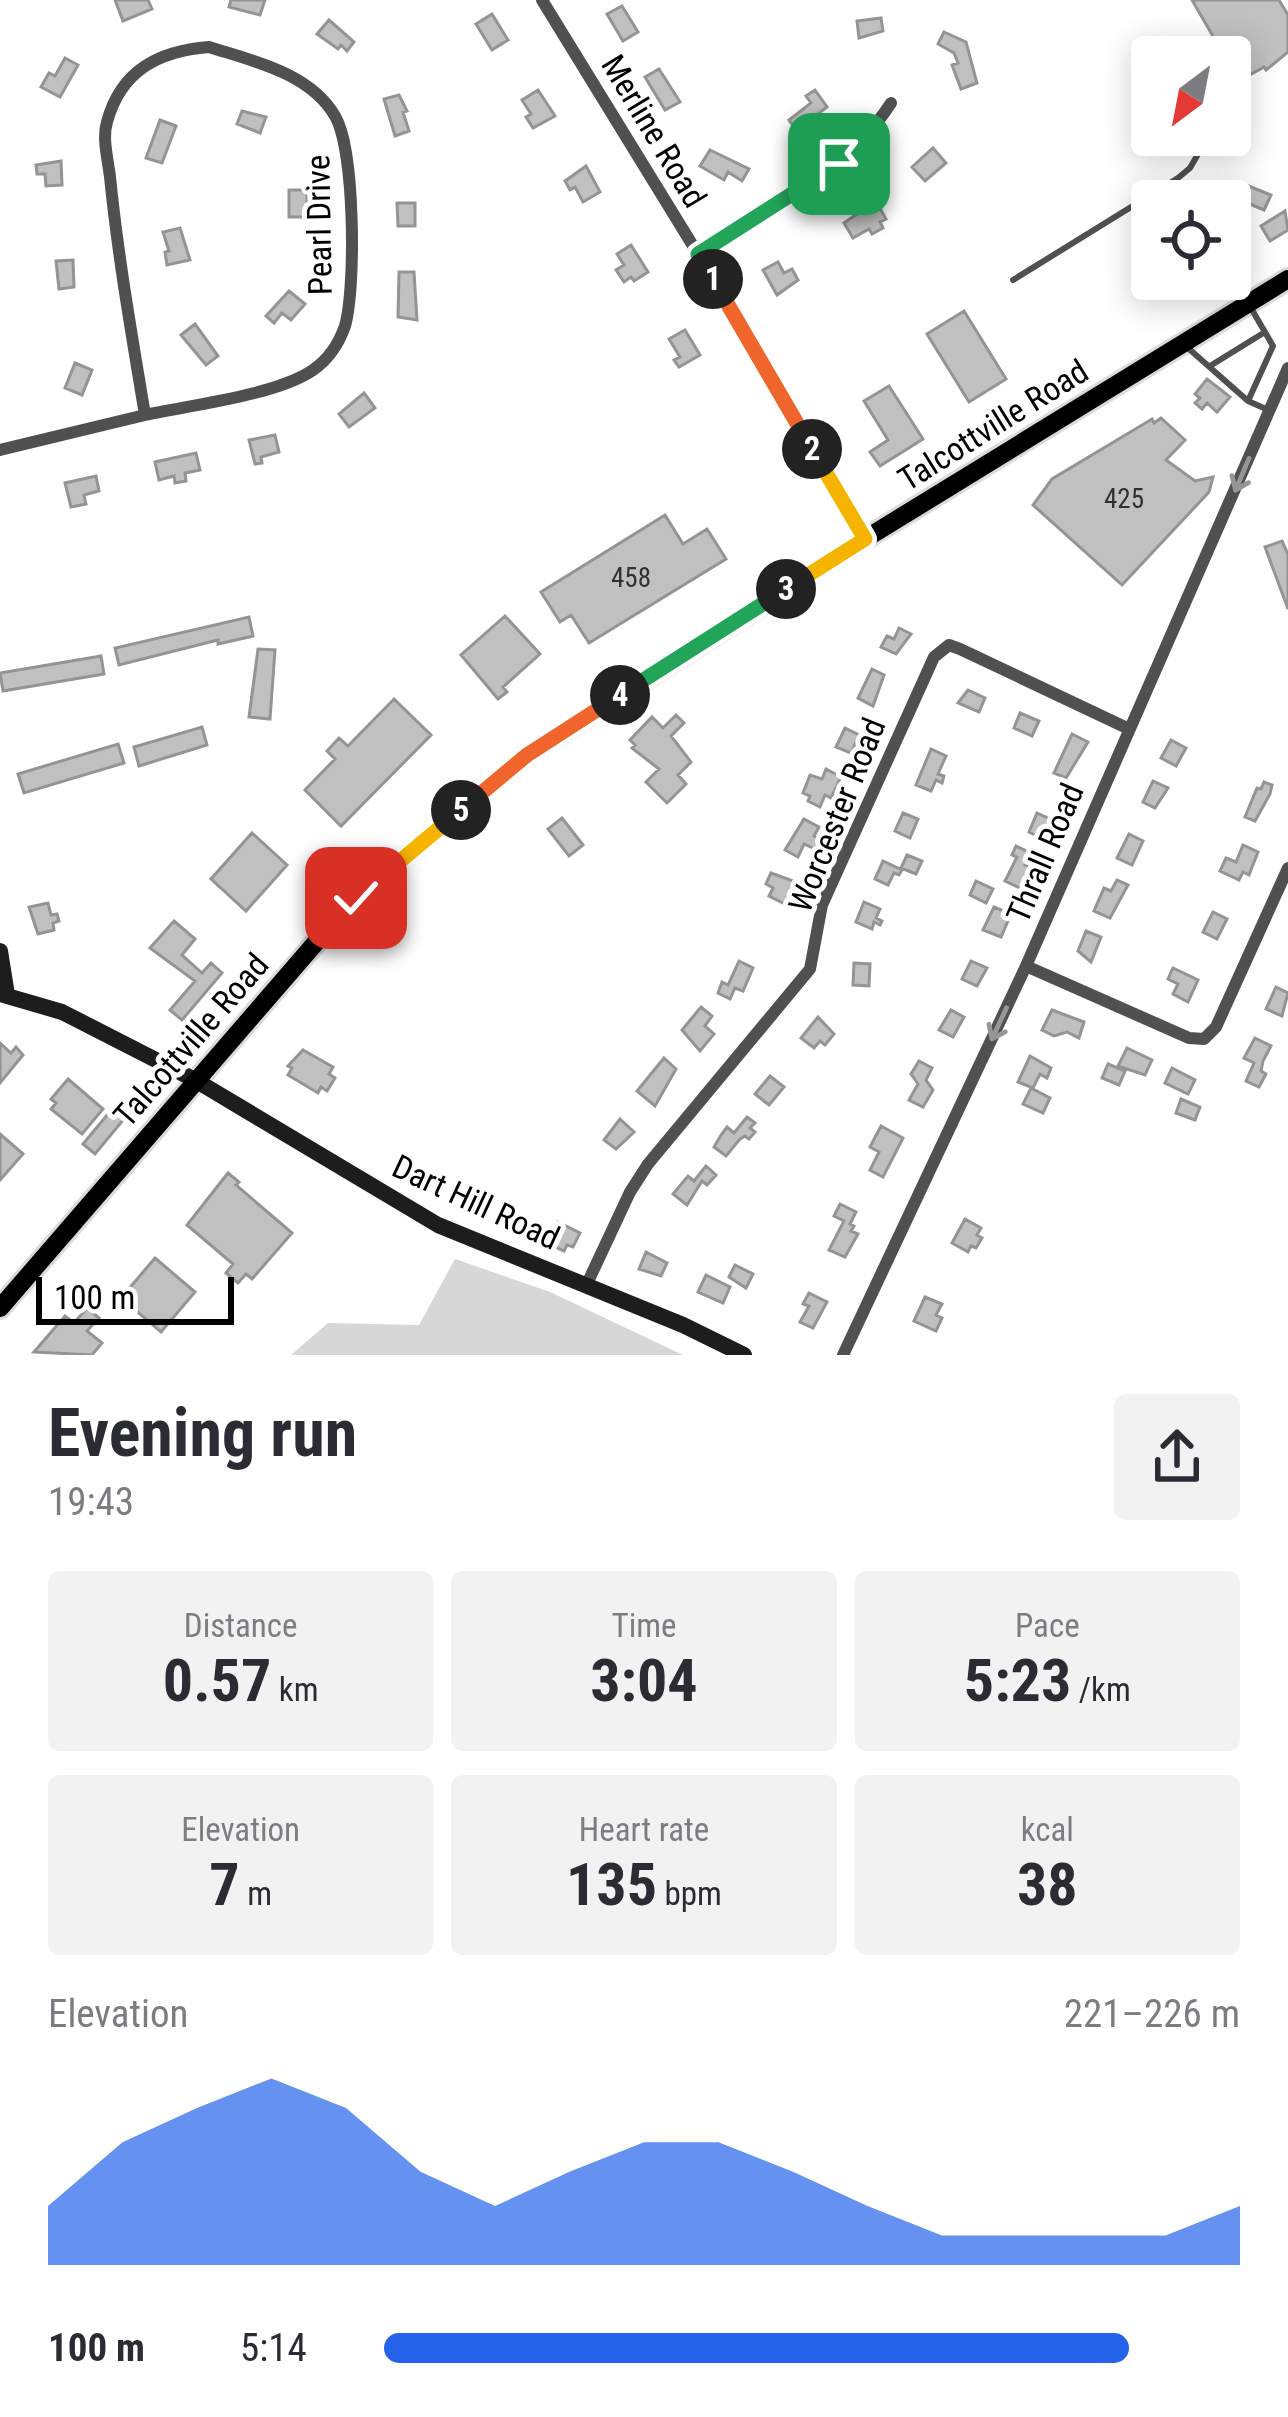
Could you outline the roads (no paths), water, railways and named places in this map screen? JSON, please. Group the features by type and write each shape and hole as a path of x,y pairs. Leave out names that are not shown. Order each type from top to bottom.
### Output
{"main road":[{"name":"Talcottville Road","path":"0,1308 350,903 527,755 865,539 1288,279"},
{"path":"0,951 3,994"},
{"name":"Dart Hill Road","path":"3,994 62,1012 195,1080 438,1225 683,1325 744,1355"}],"street":[{"name":"Merline Road","path":"542,0 865,539"},
{"name":"Pearl Drive","path":"0,450 290,383 316,368 335,348 350,298 350,175 346,144 335,116 295,77 209,47 177,50 143,63 119,92 105,126 145,415"},
{"path":"698,254 839,164 872,132 891,103"},
{"name":"Thrall Road","path":"843,1355 1026,966 1288,368"},
{"name":"Worcester Road","path":"586,1286 648,1164 810,969 822,905 934,657 949,645 960,649 1127,728"},
{"path":"1026,966 1189,1038 1204,1039 1216,1028 1288,868"}],"lane":[{"path":"1013,280 1178,178 1197,156"},
{"path":"1248,304 1273,346 1248,400"},
{"path":"1210,366 1265,332"},
{"path":"1184,343 1193,356 1269,411"}]}
